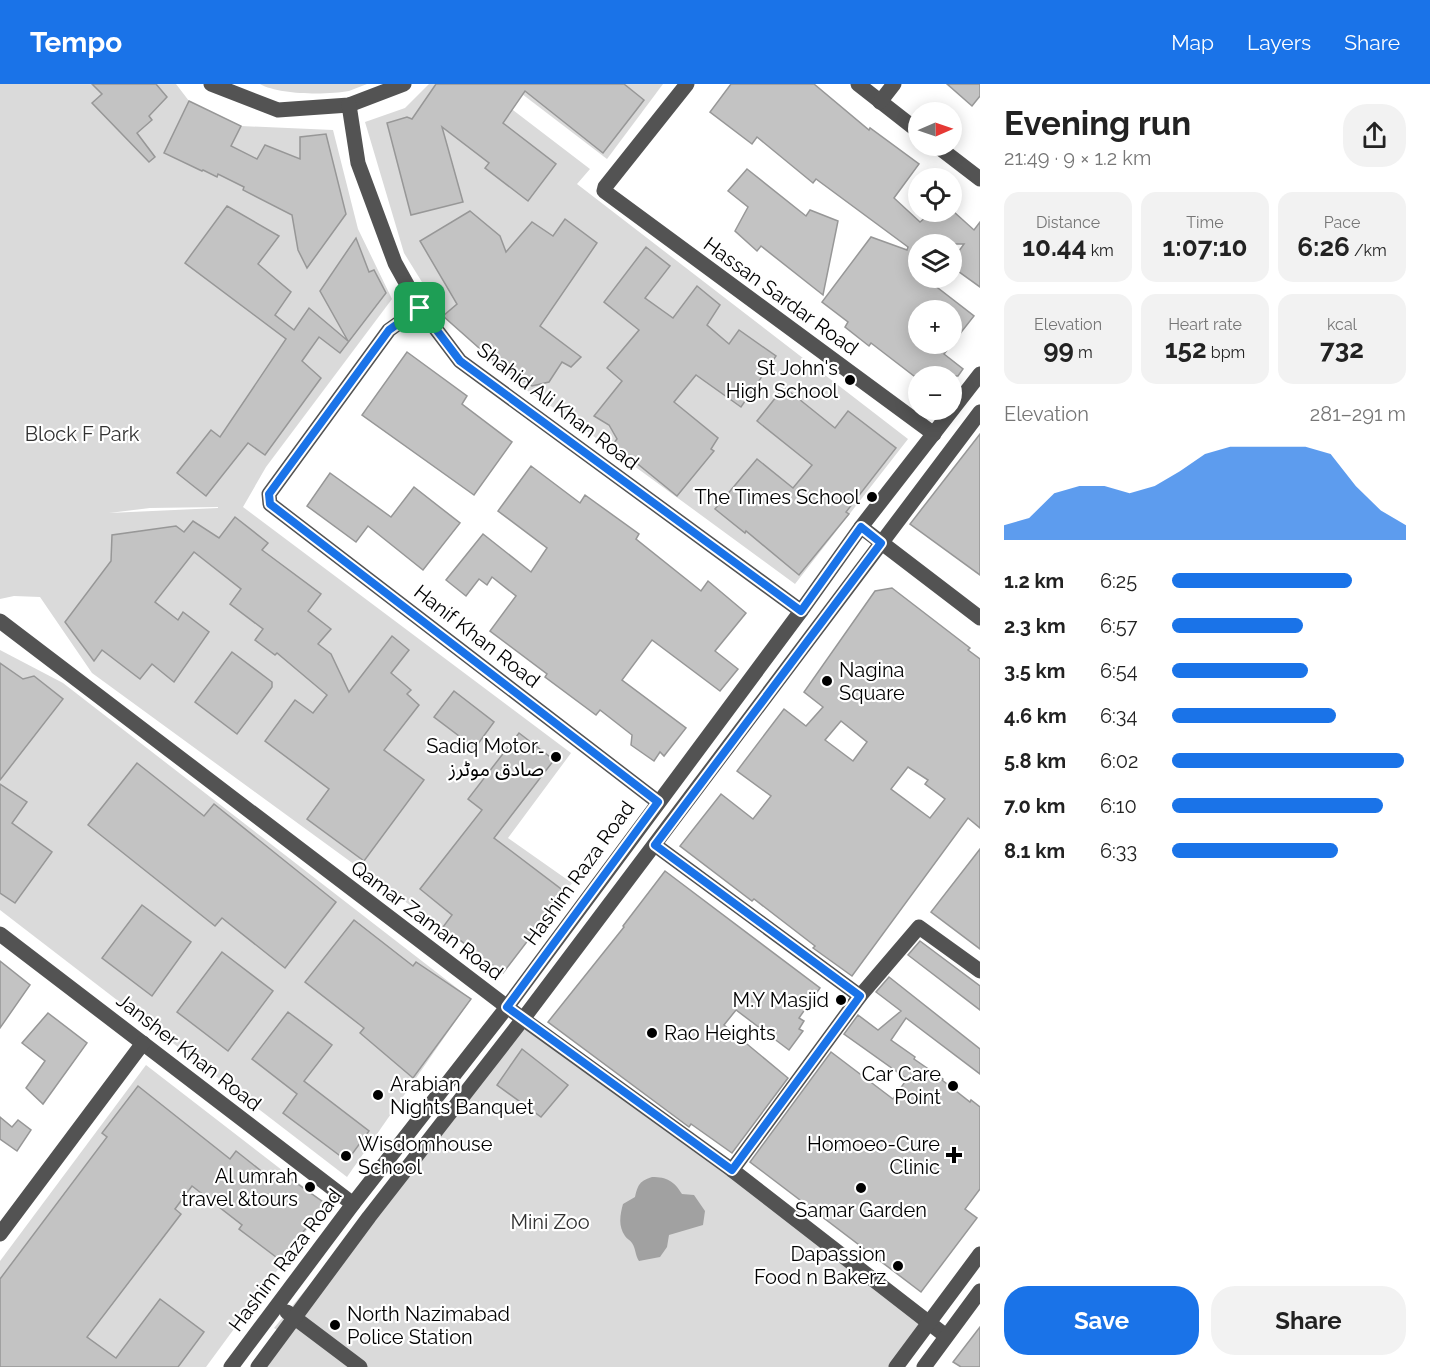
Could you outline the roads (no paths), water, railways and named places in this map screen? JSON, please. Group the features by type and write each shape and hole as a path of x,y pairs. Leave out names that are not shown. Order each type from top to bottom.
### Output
{"street":[{"path":"211,84 278,110 349,105 404,84"},
{"name":"Hassan Sardar Road","path":"687,84 604,191 934,434"},
{"path":"858,84 908,123"},
{"path":"880,102 894,84"},
{"name":"Shahid Ali Khan Road","path":"349,105 358,163 395,263 420,308 460,361 801,611"},
{"path":"949,156 980,179"},
{"name":"Hanif Khan Road","path":"420,308 389,330 269,494 270,504 658,802"},
{"name":"Hashim Raza Road","path":"231,1367 353,1204 507,1007 861,527 980,374"},
{"path":"258,1367 369,1217 523,1019 980,412"},
{"path":"861,527 980,618"},
{"name":"Qamar Zaman Road","path":"0,621 507,1007 732,1170 946,1336"},
{"path":"655,845 860,996"},
{"path":"732,1170 860,996 919,927 980,971"},
{"name":"Jansher Khan Road","path":"0,934 353,1204"},
{"path":"0,1234 143,1043"},
{"path":"896,1367 980,1254"},
{"path":"924,1367 978,1298"},
{"path":"278,1305 360,1367"}],"place":[{"name":"St John's High School","path":"850,380"},
{"name":"The Times School","path":"872,497"},
{"name":"Nagina Square","path":"827,681"},
{"name":"Sadiq Motor۔ صادق موٹرز","path":"556,757"},
{"name":"M.Y Masjid","path":"841,1000"},
{"name":"Rao Heights","path":"652,1033"},
{"name":"Car Care Point","path":"953,1086"},
{"name":"Arabian Nights Banquet","path":"378,1095"},
{"name":"Homoeo-Cure Clinic","path":"954,1155"},
{"name":"Wisdomhouse School","path":"346,1156"},
{"name":"Al umrah travel &tours","path":"310,1187"},
{"name":"Samar Garden","path":"861,1188"},
{"name":"Dapassion Food n Bakerz","path":"898,1266"},
{"name":"North Nazimabad Police Station","path":"335,1325"}],"park label":[{"name":"Block F Park","path":"82,434"},
{"name":"Mini Zoo","path":"550,1222"}]}
